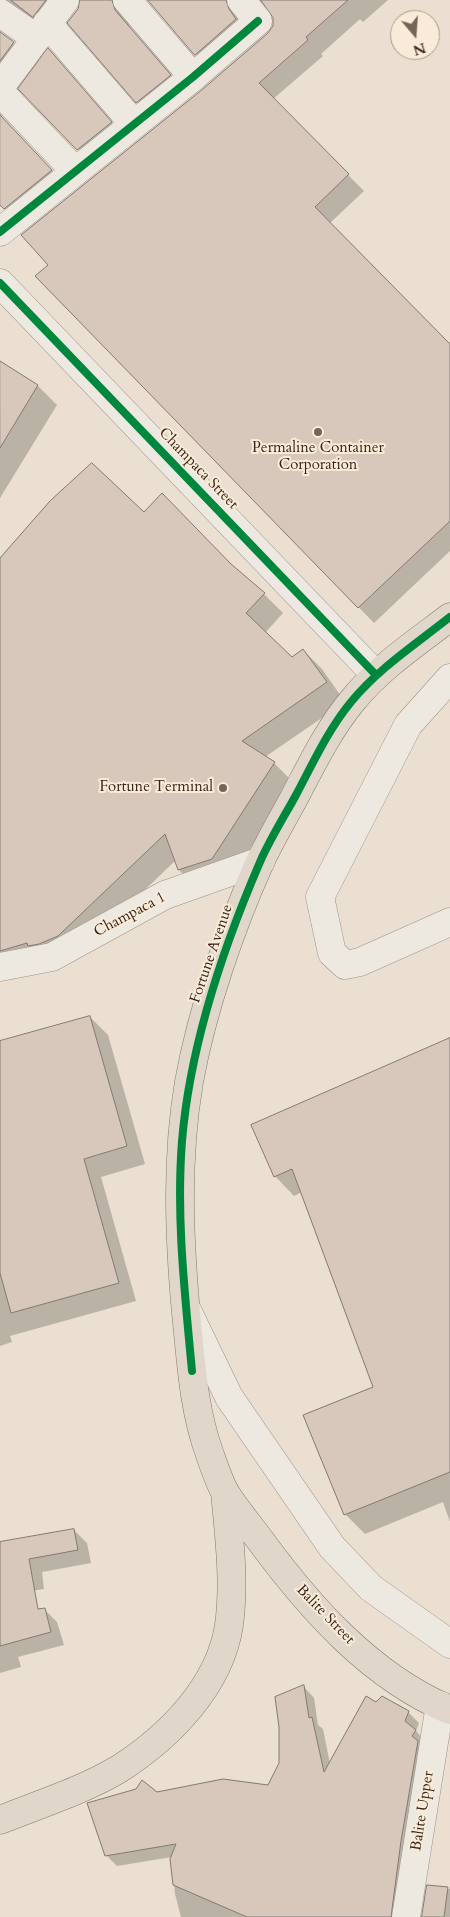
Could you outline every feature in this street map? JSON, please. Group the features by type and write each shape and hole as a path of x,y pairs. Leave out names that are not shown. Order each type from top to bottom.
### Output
{"main road":[{"name":"Fortune Avenue","path":"225,1492 208,1452 198,1415 182,1271 180,1202 182,1141 189,1082 208,1004 230,938 261,861 329,732 351,702 376,675 450,617"},
{"name":"Balite Street","path":"225,1492 277,1563 315,1609 365,1656 406,1688 445,1708"},
{"path":"0,1820 78,1790 118,1769 146,1750 179,1719 201,1693 219,1661 229,1626 231,1589 225,1492"}],"street":[{"path":"0,87 65,0"},
{"path":"128,0 193,77"},
{"path":"0,232 193,77 258,21 241,0"},
{"path":"0,13 42,30 134,124"},
{"path":"0,92 75,171"},
{"name":"Champaca Street","path":"0,283 376,675"},
{"path":"450,678 408,725 320,896 332,953 344,965 360,962 450,922"},
{"name":"Champaca 1","path":"0,967 52,957 165,895 261,861"},
{"path":"186,1308 229,1397 332,1547 371,1588 450,1644"},
{"name":"Balite Upper","path":"406,1917 445,1708"}],"building":[{"path":"11,0 46,0 33,17"},
{"path":"80,0 112,0 115,10 171,75 136,103 67,23 78,9"},
{"path":"148,0 226,0 229,9 236,19 195,55"},
{"name":"Permaline Container Corporation","path":"261,0 348,0 306,37 308,40 259,83 349,174 315,207 450,344 450,521 358,608 35,276 48,265 21,235 203,89 268,33 273,26 273,18"},
{"path":"0,32 14,42 0,61"},
{"path":"48,48 112,122 77,150 18,89"},
{"path":"0,115 52,170 4,209 0,205"},
{"path":"0,361 38,385 0,448"},
{"path":"92,463 144,512 162,493 231,564 265,593 246,613 292,657 303,649 327,682 242,741 275,762 212,859 178,870 165,834 58,936 39,944 28,946 27,943 0,951 0,558 50,501"},
{"path":"90,1016 127,1146 84,1159 119,1283 11,1313 0,1273 0,1041"},
{"path":"450,1038 450,1472 344,1515 303,1415 373,1387 292,1169 274,1177 251,1125"},
{"path":"74,1529 78,1550 29,1559 38,1609 45,1608 51,1632 0,1646 0,1542"},
{"path":"304,1685 309,1718 312,1717 324,1772 366,1696 376,1702 382,1696 409,1711 405,1721 416,1730 412,1736 418,1741 401,1841 391,1917 247,1917 173,1885 170,1859 176,1844 105,1856 87,1803 136,1789 142,1780 157,1792 223,1779 268,1785 279,1763 279,1727 275,1697"},
{"path":"427,1885 448,1887 444,1917 422,1917"}],"cycle path":[{"path":"0,232 193,77 258,21"},
{"path":"0,283 376,675"},
{"path":"192,1371 181,1228 180,1170 182,1141 192,1069 200,1034 221,964 246,895 264,853 335,724 351,702 374,678 450,617"}],"place":[{"name":"Permaline Container Corporation","path":"318,432"},
{"name":"Fortune Terminal","path":"223,788"}]}
